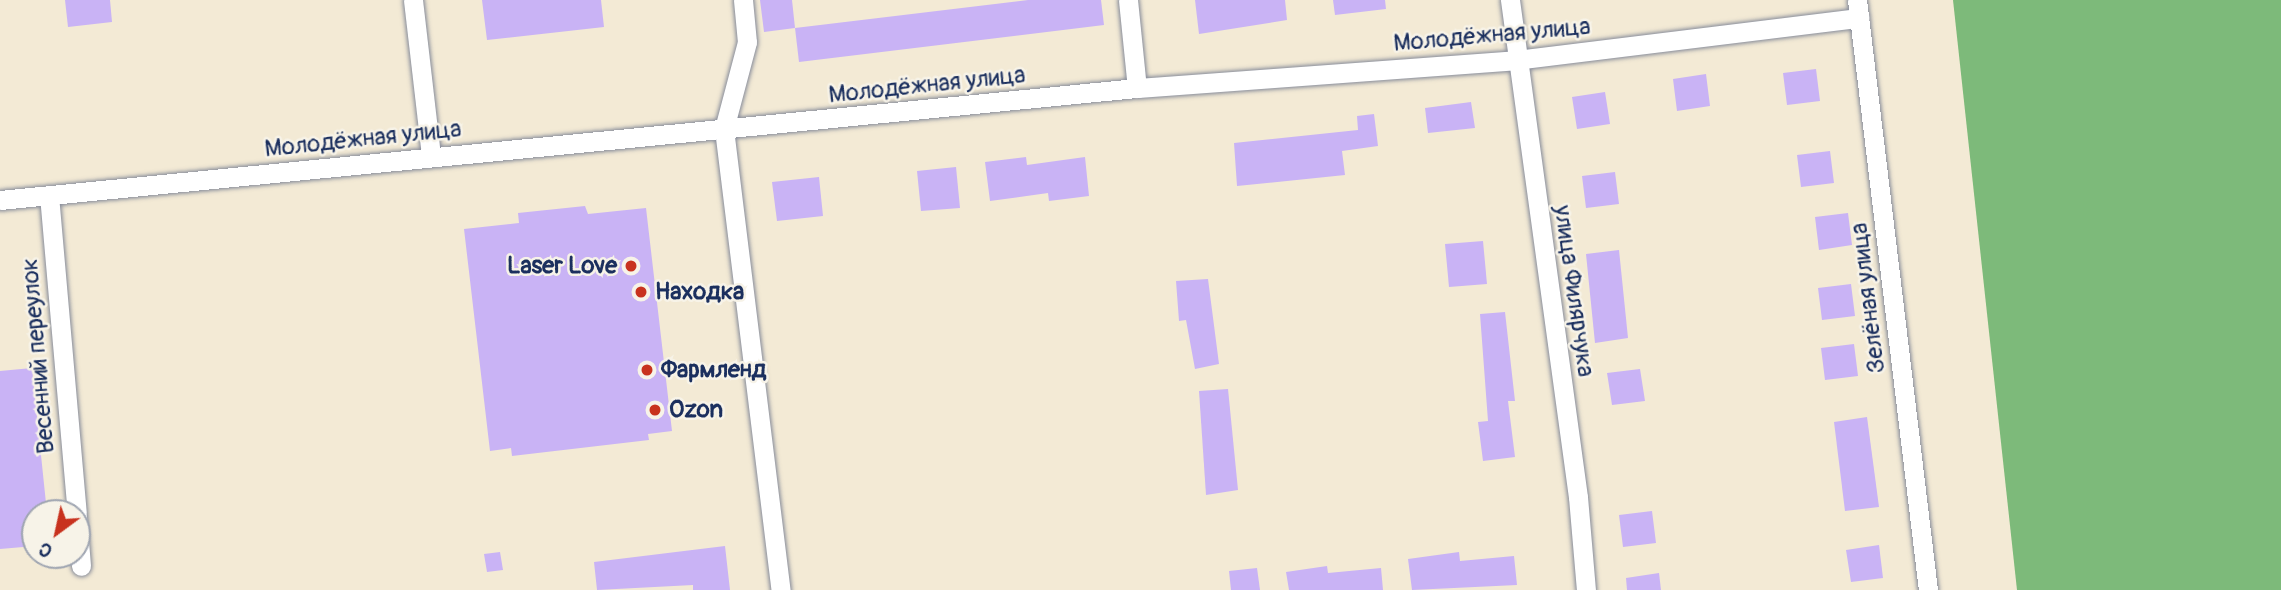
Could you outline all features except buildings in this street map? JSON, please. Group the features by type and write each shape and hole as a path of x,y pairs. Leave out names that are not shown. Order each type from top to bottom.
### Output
{"street":[{"path":"413,0 431,156"},
{"path":"743,0 747,42 724,129 781,590"},
{"path":"1128,0 1137,88"},
{"name":"улица Филярчука","path":"1510,0 1516,60 1578,497 1586,590"},
{"name":"Молодёжная улица","path":"0,200 1137,88 1516,60 1858,9"},
{"name":"Зелёная улица","path":"1858,9 1928,590"},
{"name":"Весенний переулок","path":"49,195 76,499"}],"green space":[{"path":"1953,0 2281,0 2281,590 2017,590"}],"place":[{"name":"Laser Love","path":"631,266"},
{"name":"Находка","path":"641,292"},
{"name":"Фармленд","path":"647,370"},
{"name":"Ozon","path":"655,410"}]}
